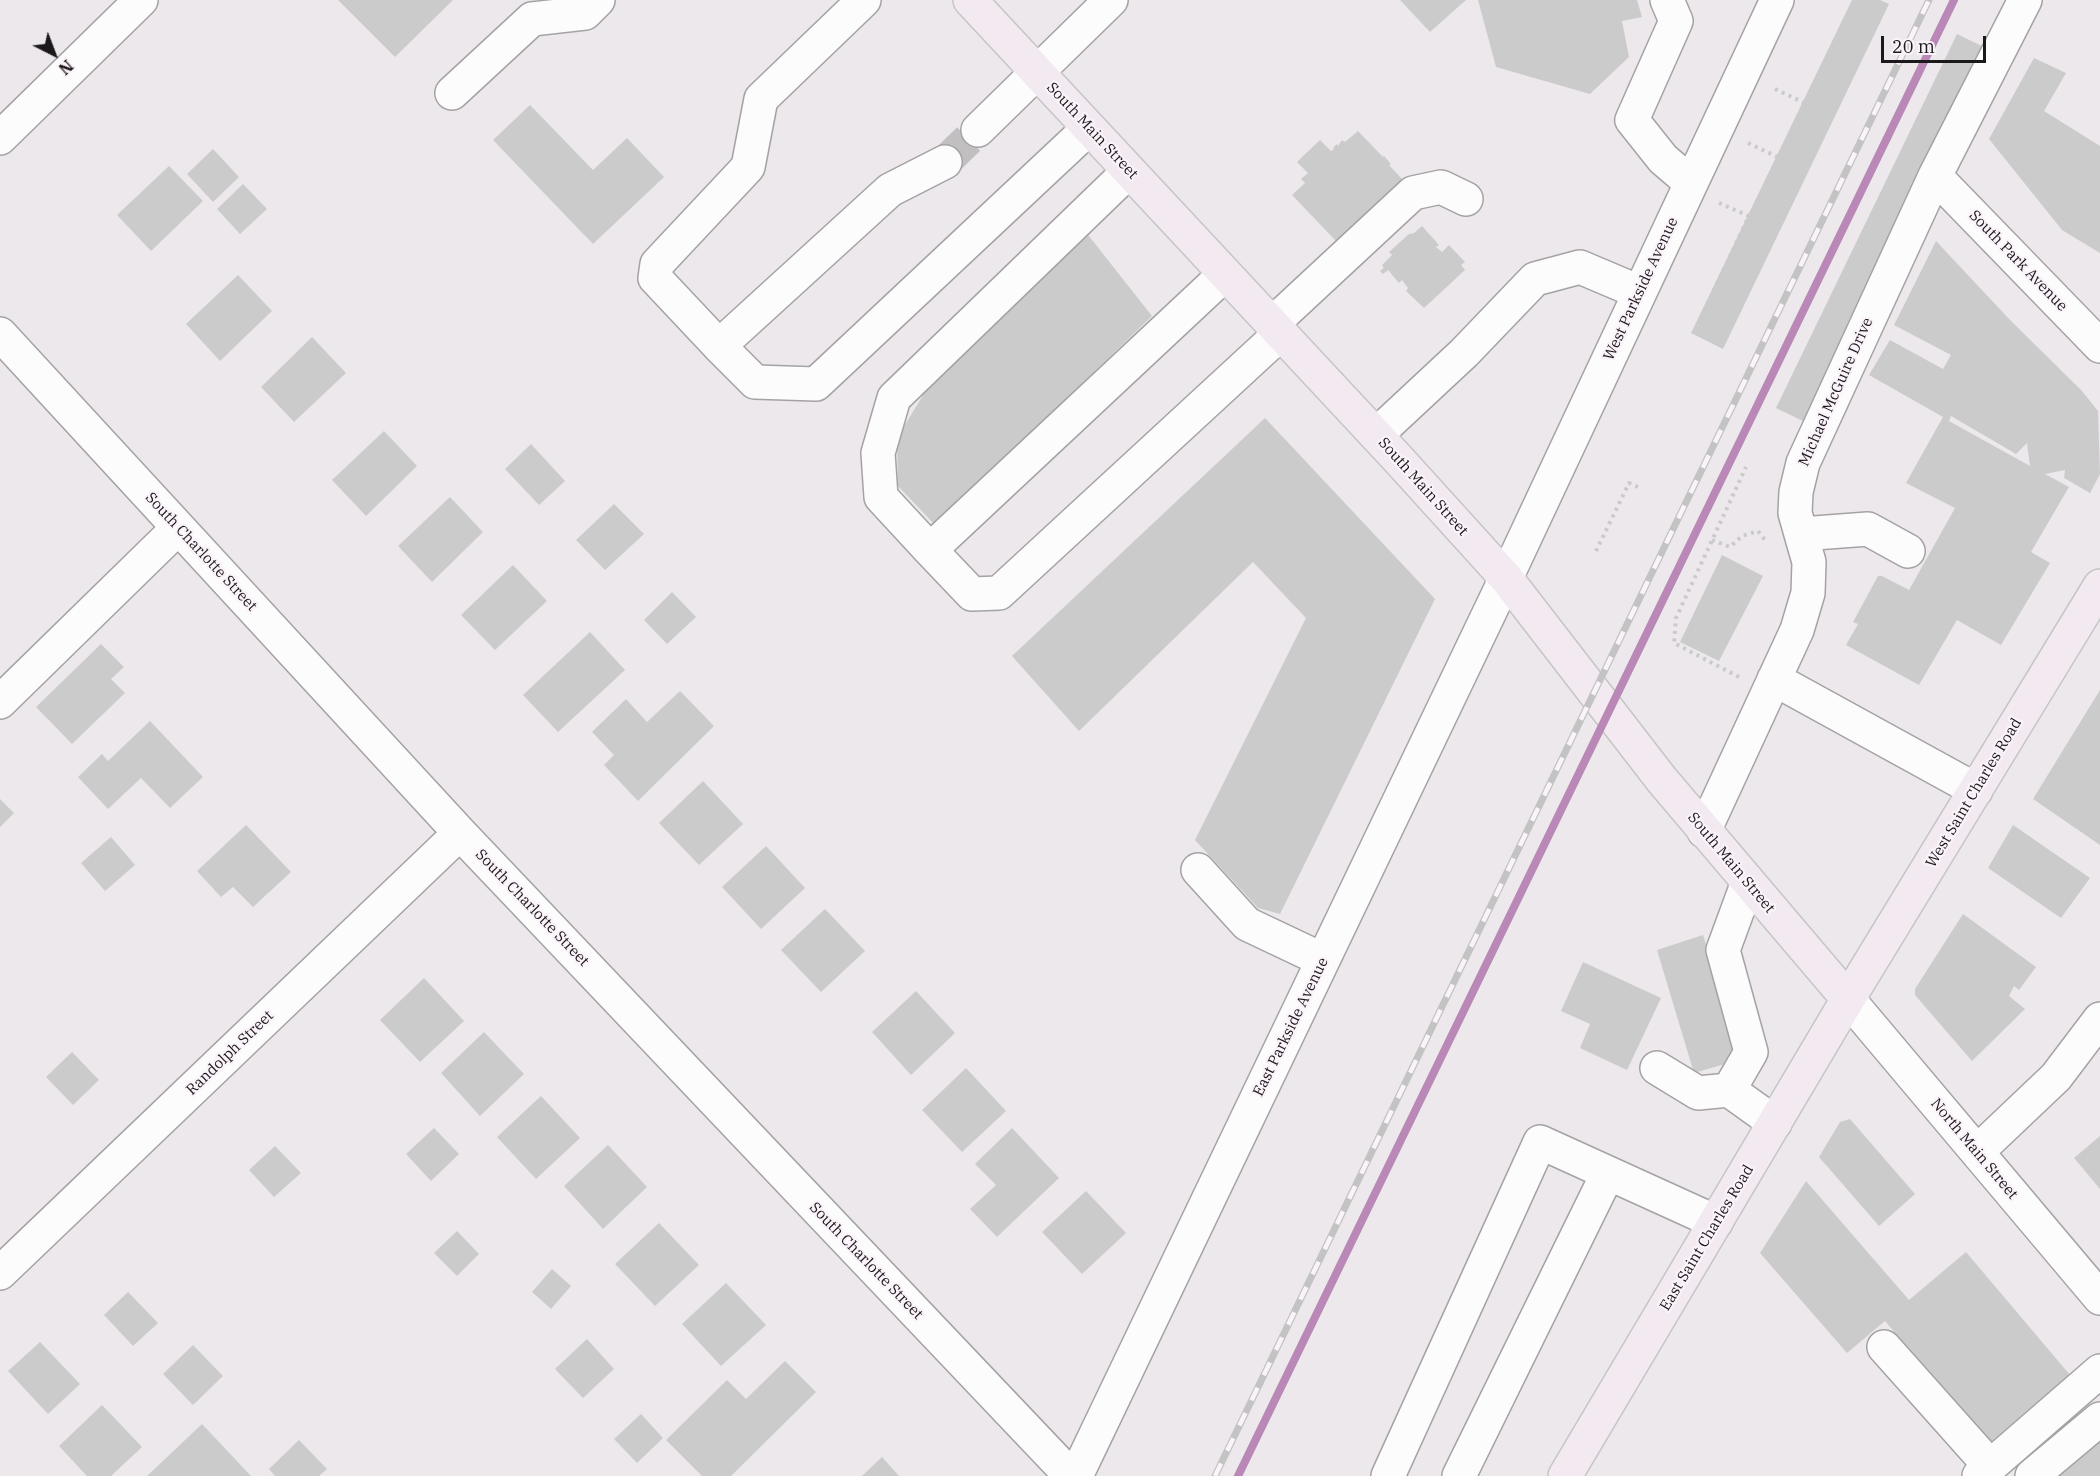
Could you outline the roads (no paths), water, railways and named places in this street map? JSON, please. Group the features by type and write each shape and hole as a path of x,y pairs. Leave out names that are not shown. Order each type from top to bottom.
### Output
{"main road":[{"name":"South Main Street","path":"970,0 1376,435 1506,578 1662,780 1848,999"},
{"name":"West Saint Charles Road","path":"1848,999 2100,586"},
{"name":"East Saint Charles Road","path":"1565,1476 1848,999"}],"street":[{"path":"0,138 141,0"},
{"path":"452,93 532,19 585,14 598,0"},
{"path":"864,0 762,99 748,167 657,264 655,278 755,382 816,384 1089,128"},
{"path":"978,130 1111,0"},
{"path":"1667,0 1676,21 1632,120 1663,159 1691,183"},
{"name":"West Parkside Avenue","path":"1506,578 1777,0"},
{"name":"Michael McGuire Drive","path":"1704,831 1761,681 1797,630 1808,593 1809,562 1795,513 1796,492 1803,463 1935,176 2025,0"},
{"path":"719,346 890,190 945,162"},
{"path":"1129,171 894,398 878,453 881,497 972,594 999,593 1276,329 1413,192 1441,187 1466,199"},
{"name":"South Park Avenue","path":"1935,176 2100,346"},
{"path":"1376,435 1464,353 1535,279 1580,267 1639,292"},
{"path":"930,550 1225,274"},
{"name":"South Charlotte Street","path":"0,334 460,833 1071,1476"},
{"path":"0,702 178,528"},
{"path":"1801,534 1868,529 1908,551"},
{"name":"East Parkside Avenue","path":"1076,1476 1506,578"},
{"path":"1761,681 1976,790"},
{"name":"Randolph Street","path":"0,1273 460,833"},
{"path":"1198,870 1247,924 1323,960"},
{"path":"1729,1090 1751,1052 1723,951 1748,882"},
{"name":"North Main Street","path":"1848,999 2100,1298"},
{"path":"1977,1152 2056,1077 2100,1019"},
{"path":"1657,1068 1698,1093 1729,1090 1775,1123"},
{"path":"1388,1476 1540,1142 1716,1222"},
{"path":"1459,1476 1608,1173"},
{"path":"1884,1347 1985,1471 2100,1371"},
{"path":"2032,1476 2100,1419"}],"tunnel":[{"path":"945,162 978,130"}],"railway":[{"path":"1215,1476 1929,0"}]}
